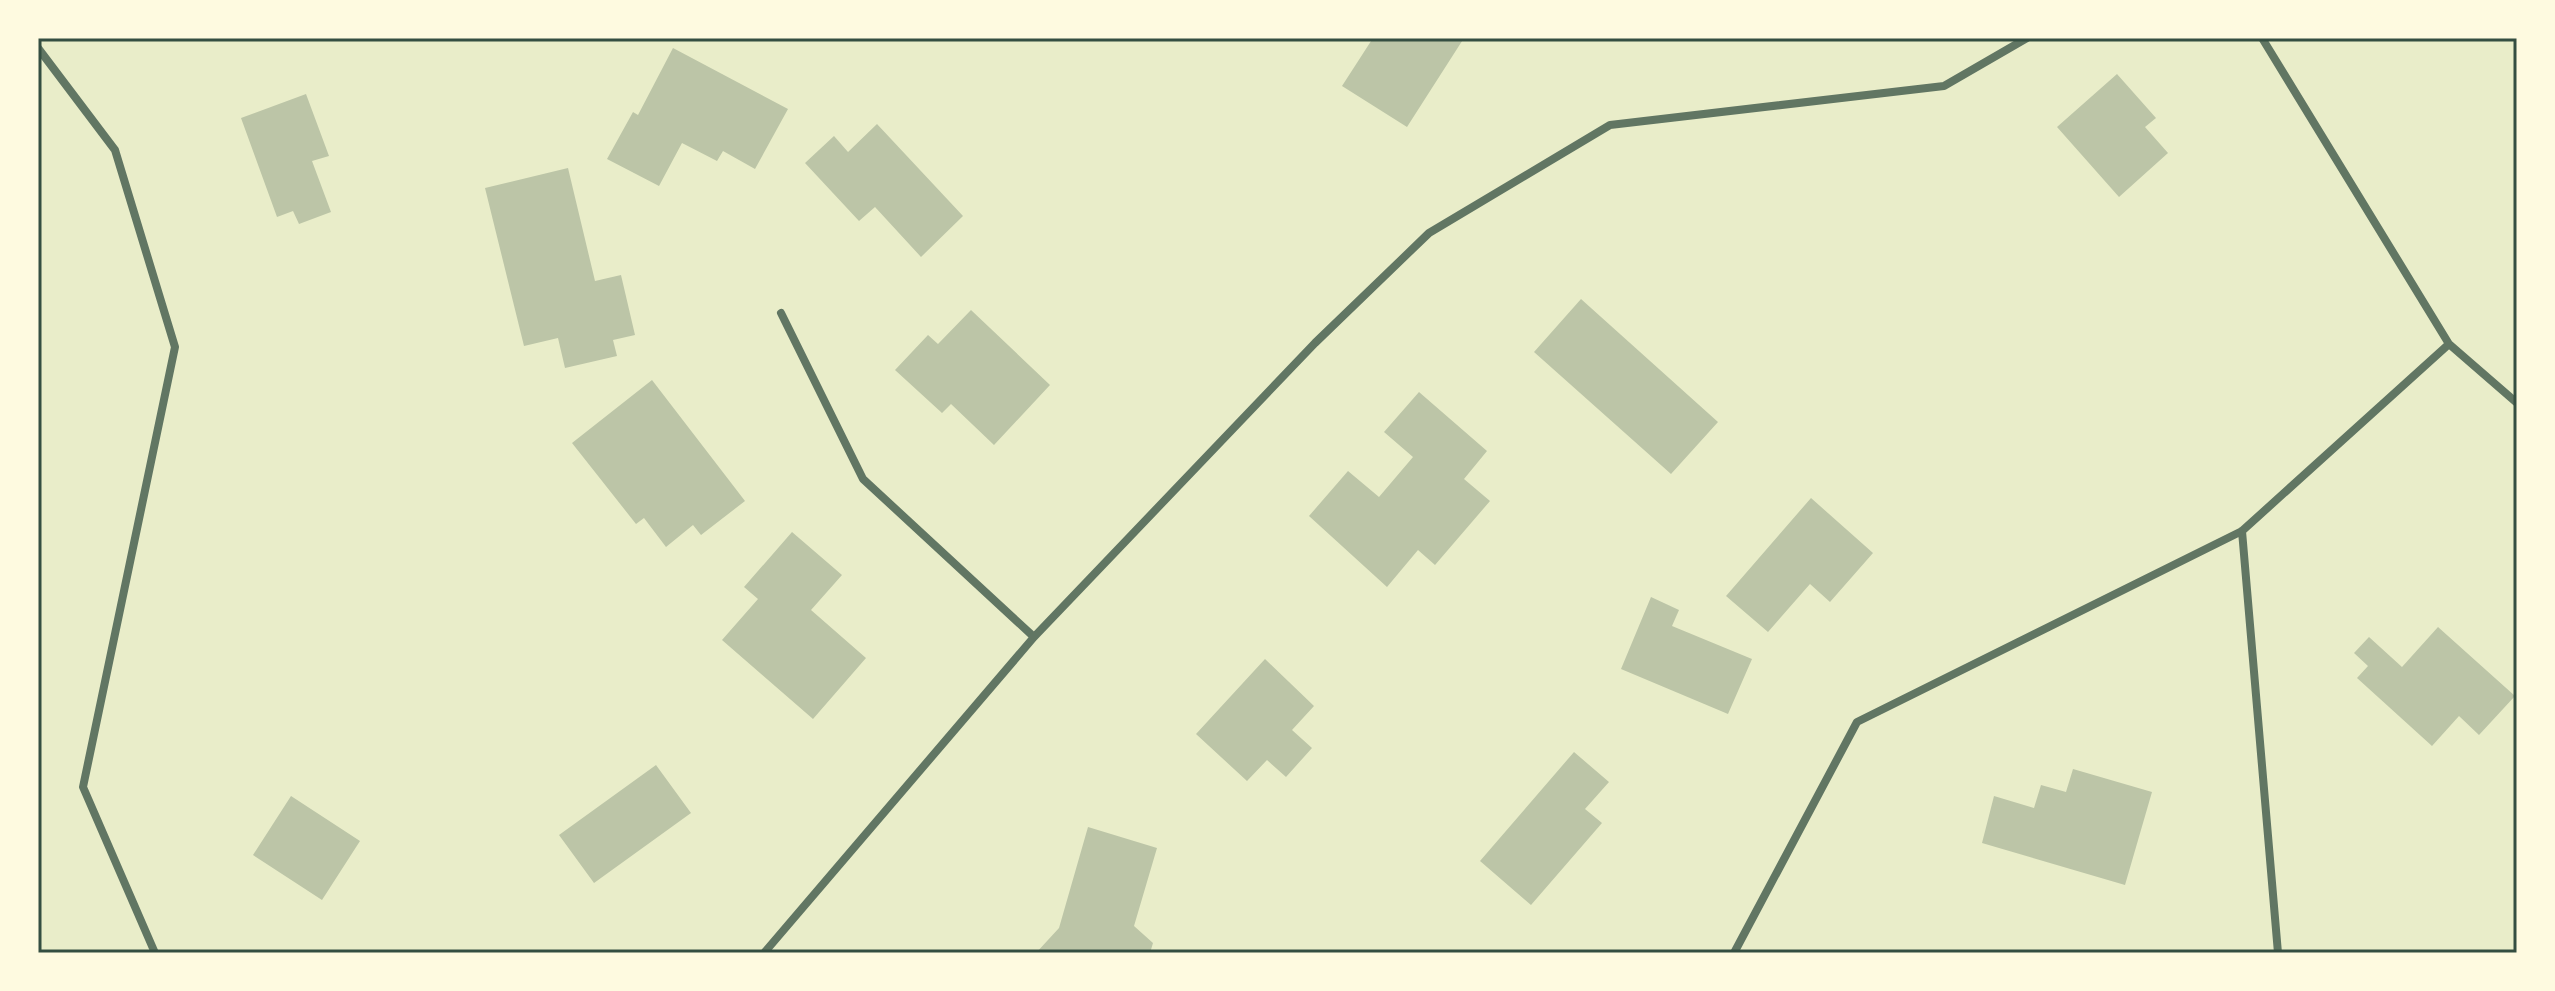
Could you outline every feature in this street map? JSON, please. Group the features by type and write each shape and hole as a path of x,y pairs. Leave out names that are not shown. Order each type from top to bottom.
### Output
{"street":[{"path":"764,953 1034,637 1315,343 1429,233 1610,125 1944,86 2027,38"},
{"path":"2262,38 2449,344 2517,403"},
{"path":"38,48 115,150 175,347 83,787 155,953"},
{"path":"781,313 863,479 1034,637"},
{"path":"1734,953 1857,722 2242,531 2449,344"},
{"path":"2242,531 2278,953"}],"building":[{"path":"1373,38 1464,38 1407,127 1342,86"},
{"path":"673,48 788,109 755,169 723,151 717,161 682,143 659,186 607,159 633,112 638,115"},
{"path":"2117,74 2156,118 2145,127 2168,153 2119,197 2057,127"},
{"path":"306,94 329,156 312,161 331,212 299,224 293,211 277,217 241,118"},
{"path":"877,124 963,216 921,257 875,207 859,221 805,163 834,136 848,152"},
{"path":"568,168 595,281 621,275 635,335 613,340 617,356 565,368 558,338 524,346 485,188"},
{"path":"1581,299 1718,422 1671,474 1534,352"},
{"path":"971,310 1050,385 994,445 951,404 942,413 895,370 928,335 938,344"},
{"path":"652,380 745,501 701,535 693,525 666,547 644,518 636,524 572,443"},
{"path":"1419,392 1487,451 1464,479 1490,501 1435,565 1418,550 1387,587 1309,516 1348,471 1379,497 1413,457 1384,432"},
{"path":"1811,498 1873,553 1830,602 1810,584 1768,632 1726,596"},
{"path":"792,532 842,575 811,610 866,658 813,719 722,640 758,599 744,587"},
{"path":"1651,597 1679,610 1672,626 1752,659 1728,714 1621,669"},
{"path":"2438,627 2515,696 2479,735 2459,716 2432,746 2357,678 2368,666 2354,653 2369,637 2402,667"},
{"path":"1265,659 1314,706 1292,730 1312,748 1286,777 1267,760 1247,781 1196,734"},
{"path":"1574,752 1609,782 1585,809 1602,823 1531,905 1480,861"},
{"path":"656,765 691,813 594,883 559,835"},
{"path":"2073,769 2152,792 2125,885 1982,843 1994,796 2034,808 2041,785 2066,792"},
{"path":"291,796 360,841 322,900 253,855"},
{"path":"1088,827 1157,848 1134,926 1153,943 1150,953 1036,953 1059,928"}]}
